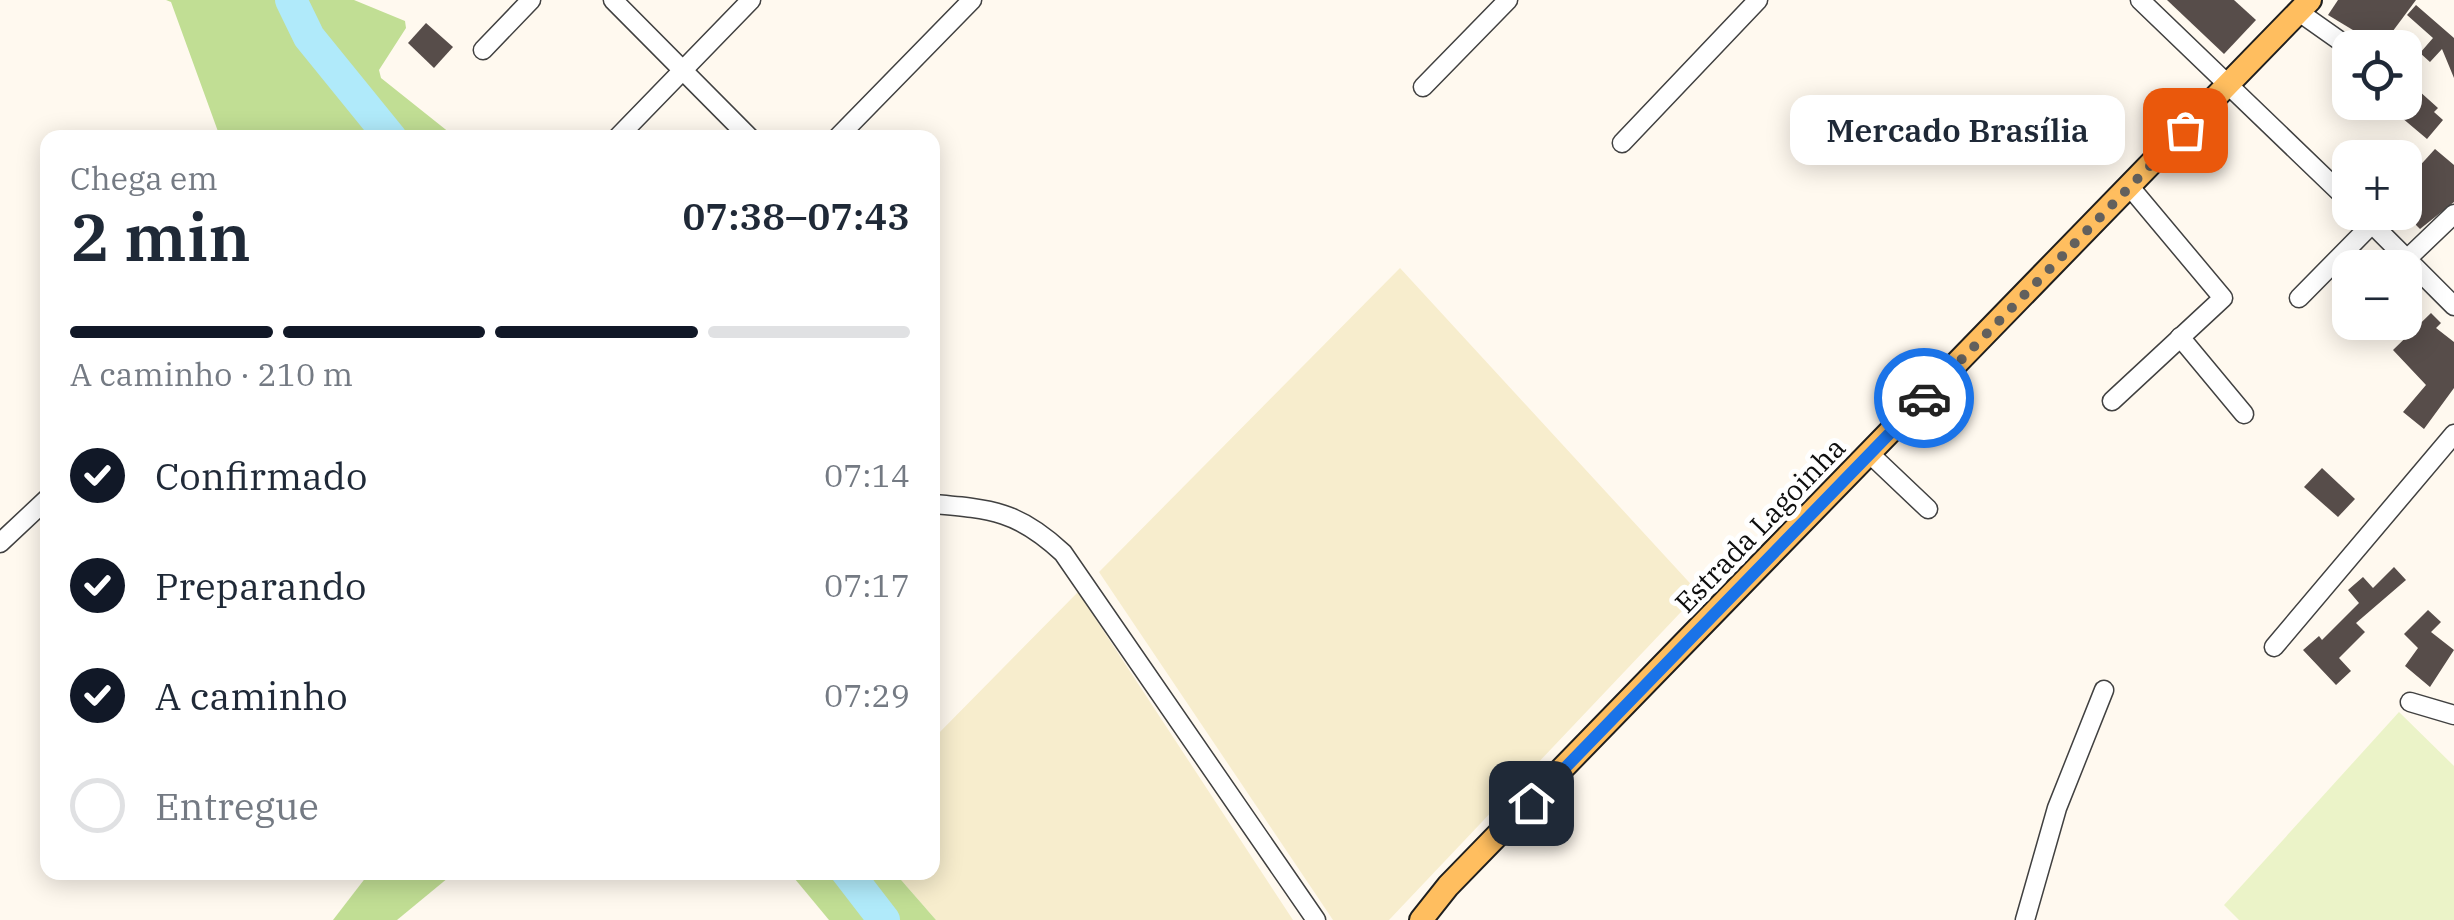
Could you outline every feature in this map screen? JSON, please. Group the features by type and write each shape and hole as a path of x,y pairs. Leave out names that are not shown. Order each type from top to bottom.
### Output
{"main road":[{"name":"Estrada Lagoinha","path":"1421,920 1448,886 2304,6"}],"street":[{"path":"483,50 531,0"},
{"path":"613,0 742,130"},
{"path":"625,130 751,0"},
{"path":"845,130 972,0"},
{"path":"1423,87 1508,0"},
{"path":"1622,143 1758,0"},
{"path":"2140,0 2332,184"},
{"path":"2304,6 2332,32"},
{"path":"2112,401 2223,298 2130,187"},
{"path":"2416,250 2454,214"},
{"path":"2299,298 2356,230"},
{"path":"2378,230 2398,250"},
{"path":"2422,274 2454,306"},
{"path":"2180,337 2244,414"},
{"path":"2274,647 2454,434"},
{"path":"1870,454 1928,508"},
{"path":"940,505 1010,513 1039,530 1063,553 1316,920"},
{"path":"0,543 40,506"},
{"path":"2025,920 2057,808 2104,690"},
{"path":"2410,702 2454,715"}],"shaded area":[{"path":"1400,268 1699,593 1389,920 1333,920 1099,572"},
{"path":"1078,592 1293,920 936,920 901,880 940,880 940,732"}],"green space":[{"path":"166,0 354,0 405,21 406,28 379,70 381,78 446,130 217,130 171,2"},
{"path":"2399,712 2454,766 2454,920 2239,920 2224,905"},
{"path":"364,880 446,880 397,920 333,920"},
{"path":"796,880 901,880 936,920 829,920"}],"building":[{"path":"2167,0 2234,0 2256,20 2224,54"},
{"path":"2338,0 2416,0 2394,30 2353,30 2328,15"},
{"path":"2416,5 2454,38 2454,78 2442,49 2430,62 2422,55 2433,38 2407,15"},
{"path":"426,23 453,47 434,68 408,43"},
{"path":"2422,94 2438,108 2434,112 2443,120 2427,139 2404,120 2422,120"},
{"path":"2435,149 2454,165 2454,202 2422,227 2422,163"},
{"path":"2431,313 2441,323 2436,328 2454,342 2454,388 2424,429 2403,412 2426,385 2393,350 2403,340 2422,340 2422,322"},
{"path":"2322,468 2355,499 2338,517 2304,487"},
{"path":"2394,567 2406,580 2356,623 2365,632 2339,658 2351,671 2336,685 2303,650 2319,636 2322,640 2359,603 2348,590 2363,577 2373,588"},
{"path":"2428,610 2441,622 2431,632 2454,650 2430,687 2405,666 2418,648 2404,634"}],"waterway":[{"path":"291,0 309,37 385,130"},
{"path":"853,880 884,920"}],"way so far":[{"path":"1924,398 2185,130"}],"place":[{"name":"Mercado Brasília","path":"2185,130"}],"route":[{"path":"1531,803 1924,398"}]}
